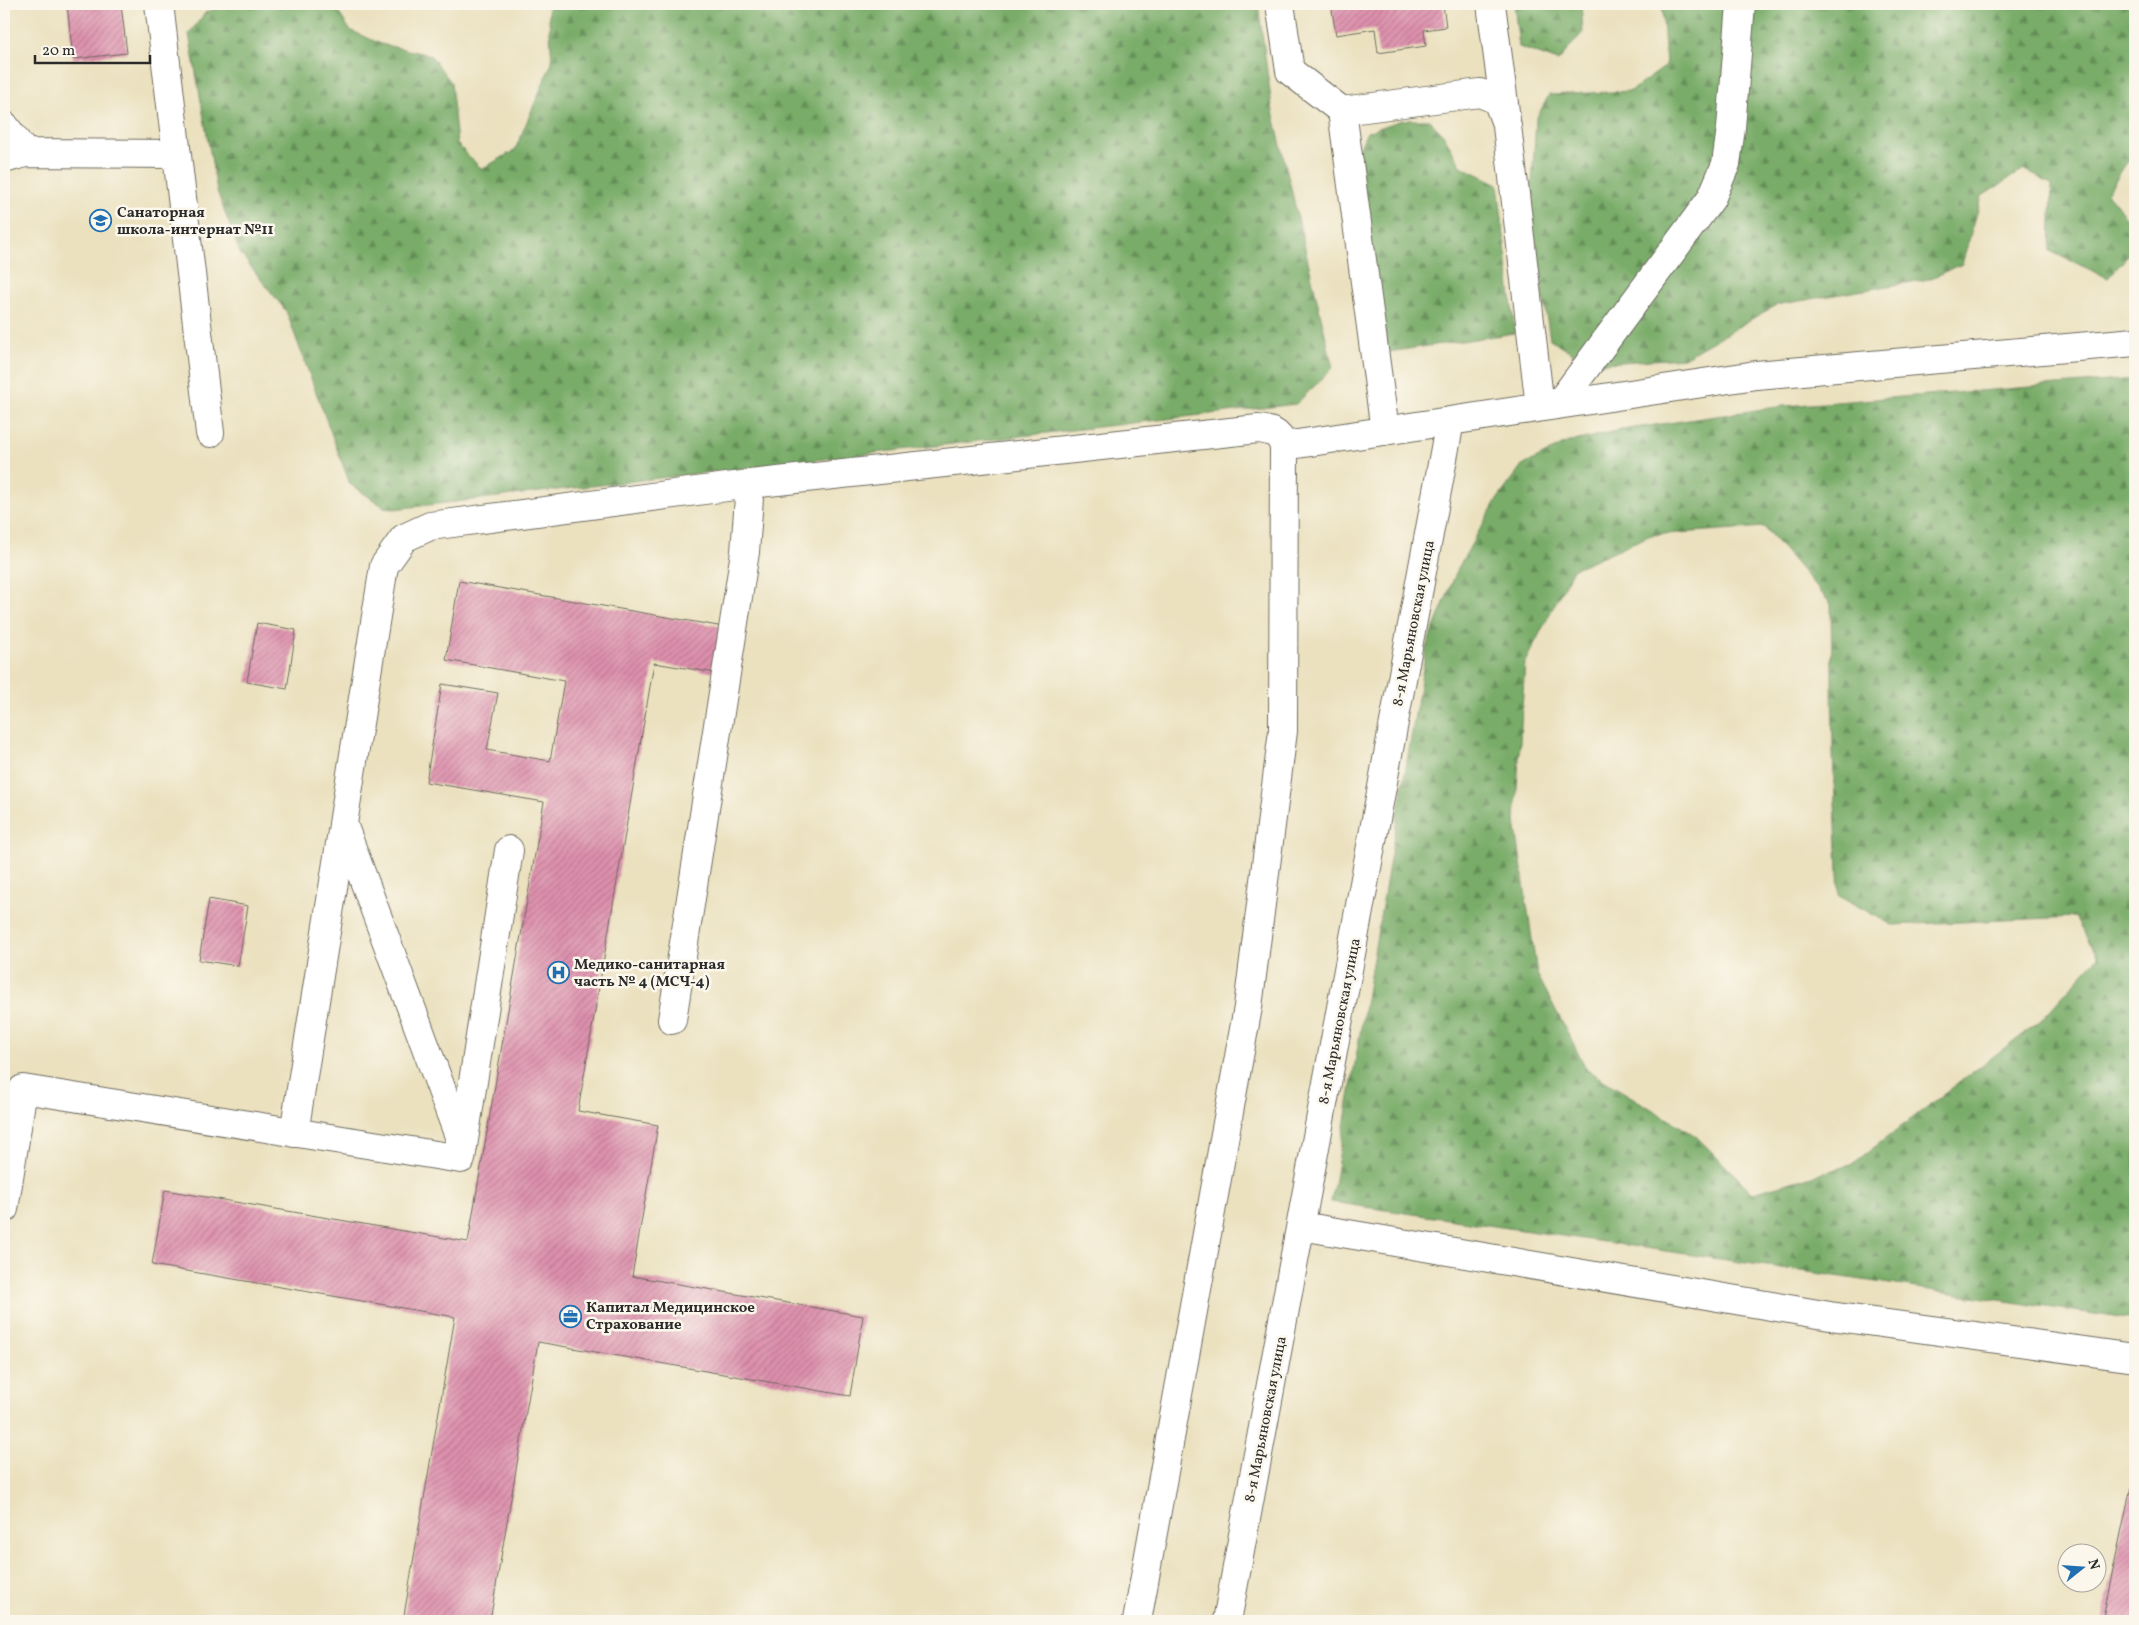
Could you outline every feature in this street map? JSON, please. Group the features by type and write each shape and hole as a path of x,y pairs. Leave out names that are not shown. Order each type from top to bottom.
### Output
{"street":[{"path":"159,4 210,433"},
{"path":"1280,4 1290,71 1342,111 1385,431"},
{"path":"1491,4 1507,126 1549,406"},
{"path":"1549,406 1711,199 1726,164 1741,4"},
{"path":"1342,111 1480,93 1497,100 1507,126"},
{"path":"4,124 14,156 177,154"},
{"path":"1284,446 1756,375 2135,342"},
{"name":"8-я Марьяновская улица","path":"1227,1621 1450,421"},
{"path":"294,1133 384,566 404,538 430,526 750,484 1258,429 1274,431 1280,436 1284,446 1283,731 1248,1007 1137,1621"},
{"path":"672,1020 745,552 750,484"},
{"path":"343,824 463,1147"},
{"path":"4,1210 23,1089 460,1159 509,850"},
{"path":"1301,1226 1830,1316 2135,1358"}],"green space":[{"path":"224,4 333,4 350,30 381,44 430,55 451,82 457,144 482,169 515,150 552,62 548,4 1258,4 1272,107 1333,368 1296,404 394,509 384,507 350,484 286,311 240,253 217,191 189,34 205,13"},
{"path":"1514,4 1581,4 1583,32 1558,61 1519,47"},
{"path":"1662,4 2135,4 2135,150 2107,193 2126,218 2130,226 2135,248 2108,278 2050,251 2052,185 2024,169 1982,196 1962,264 1929,279 1776,305 1684,358 1590,364 1550,339 1530,215 1536,119 1549,95 1631,91 1666,66"},
{"path":"1402,120 1429,120 1443,134 1461,166 1498,184 1515,333 1382,353 1359,149 1367,132"},
{"path":"2135,379 2135,1320 1331,1202 1427,645 1458,568 1496,501 1522,466 1566,443 1621,430 1784,406","holes":["1764,527 1831,604 1833,754 1839,896 1892,925 2075,917 2098,957 2041,1020 1851,1165 1753,1193 1696,1136 1587,1070 1537,974 1515,821 1525,662 1573,569 1651,535"]}],"building":[{"path":"67,4 121,4 127,53 73,59"},
{"path":"1331,4 1443,4 1446,27 1424,30 1426,46 1378,53 1375,29 1336,35"},
{"name":"Медико-санитарная часть № 4 (МСЧ-4)","path":"459,581 724,627 716,673 654,663 578,1111 658,1125 632,1276 863,1316 850,1396 538,1342 490,1621 403,1621 455,1317 152,1265 165,1190 468,1242 544,802 426,782 442,684 498,693 487,750 550,761 564,681 446,660"},
{"path":"257,623 296,630 287,689 247,682"},
{"path":"209,899 248,906 238,966 199,960"},
{"path":"2131,1487 2135,1488 2135,1621 2102,1621"}],"place":[{"name":"Санаторная школа-интернат №11","path":"101,221"},
{"name":"Медико-санитарная часть № 4 (МСЧ-4)","path":"558,973"},
{"name":"Капитал Медицинское Страхование","path":"570,1316"}]}
